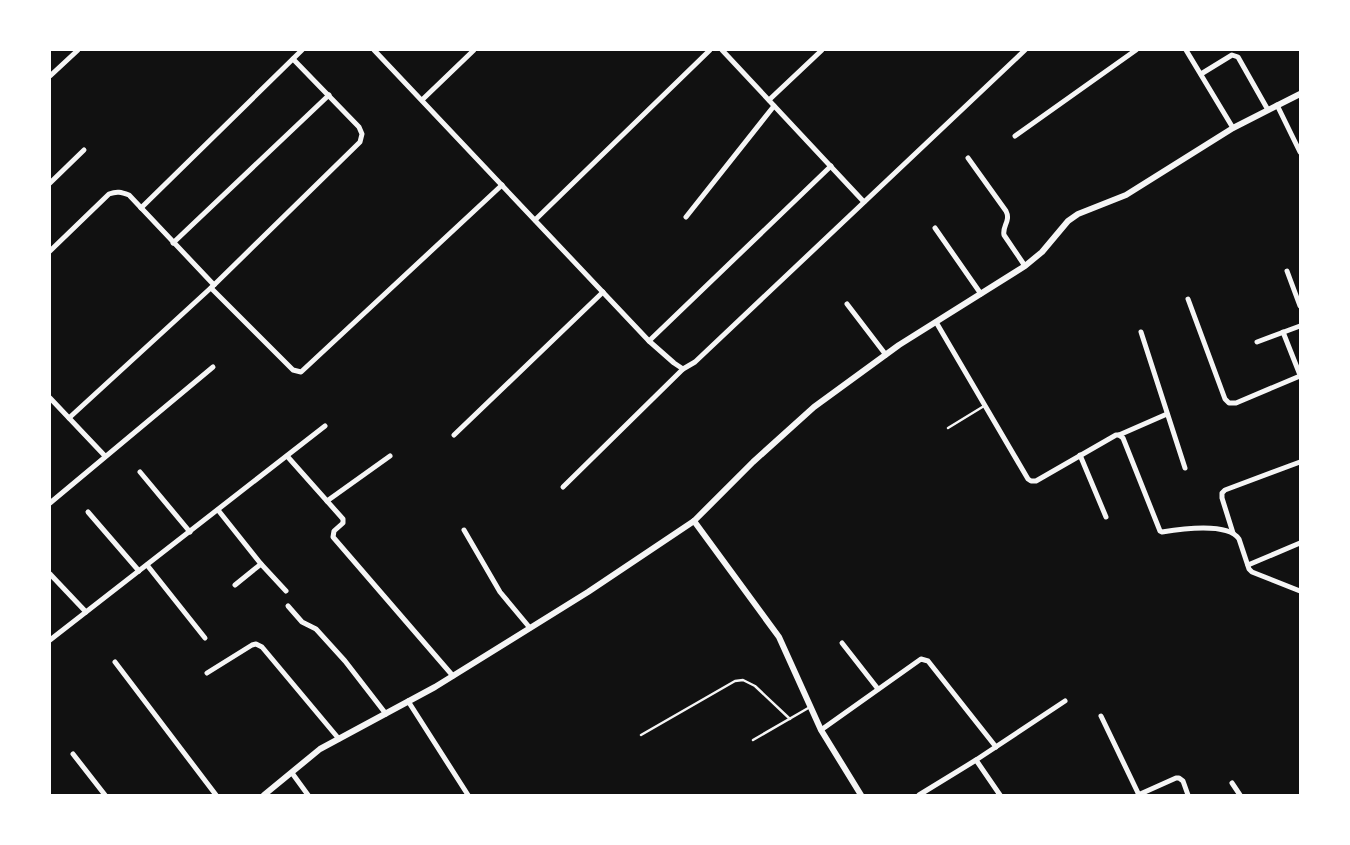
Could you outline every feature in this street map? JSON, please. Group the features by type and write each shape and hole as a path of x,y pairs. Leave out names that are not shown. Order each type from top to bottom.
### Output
{"street":[{"path":"50,76 78,50"},
{"path":"141,208 302,50"},
{"path":"374,50 650,341 683,369"},
{"path":"422,100 474,50"},
{"path":"535,220 710,50"},
{"path":"722,50 864,202"},
{"path":"769,100 822,50"},
{"path":"563,487 683,369 695,362 1025,50"},
{"path":"1015,136 1136,50"},
{"path":"1186,50 1233,128"},
{"path":"1201,74 1235,55 1238,57 1268,110"},
{"path":"69,418 212,287 360,142 362,134 359,126 293,59"},
{"path":"264,795 320,749 453,676 588,592 694,521 753,462 814,407 886,355 1025,266 1042,252 1068,221 1078,214 1120,198 1233,128 1300,94"},
{"path":"173,242 329,96"},
{"path":"1277,105 1300,152"},
{"path":"686,217 774,106"},
{"path":"50,183 84,150"},
{"path":"968,158 1008,215 1003,232 1004,235 1025,266"},
{"path":"650,341 831,166"},
{"path":"50,251 109,194 116,191 129,195 212,287 293,370 301,372 502,185"},
{"path":"935,228 981,294"},
{"path":"1287,271 1300,306"},
{"path":"454,435 603,292"},
{"path":"1188,298 1225,399 1229,403 1236,403 1300,376 1283,332"},
{"path":"846,304 886,355"},
{"path":"936,322 984,406 1031,481 1036,481 1116,435 1167,414"},
{"path":"1257,342 1300,326"},
{"path":"1141,332 1185,468"},
{"path":"50,503 213,367"},
{"path":"50,398 105,456"},
{"path":"50,640 325,426"},
{"path":"1119,435 1123,438 1160,531 1212,529 1233,533"},
{"path":"1080,455 1106,517"},
{"path":"287,456 344,521 334,531 333,537 453,676"},
{"path":"327,501 390,456"},
{"path":"1300,462 1225,490 1222,493 1233,533 1239,540 1252,572 1300,591"},
{"path":"140,472 190,532"},
{"path":"218,510 261,564 286,591"},
{"path":"88,512 139,571"},
{"path":"694,521 779,637 821,730 861,795"},
{"path":"464,530 500,592 530,628"},
{"path":"1248,565 1300,543"},
{"path":"235,585 261,564"},
{"path":"147,565 205,638"},
{"path":"50,574 86,612"},
{"path":"288,606 302,622 313,627 345,661 386,714"},
{"path":"842,643 878,688"},
{"path":"207,673 252,645 256,644 262,647 339,739"},
{"path":"821,730 921,659 928,661 996,747"},
{"path":"115,662 216,795"},
{"path":"919,795 1065,701"},
{"path":"408,702 468,795"},
{"path":"1101,716 1139,795 1180,778 1188,795"},
{"path":"73,754 105,795"},
{"path":"976,760 1000,795"},
{"path":"292,773 308,795"},
{"path":"1232,783 1240,795"}],"lane":[{"path":"948,428 984,406"},
{"path":"641,735 736,681 743,680 755,686 790,719"},
{"path":"754,740 811,707"}]}
